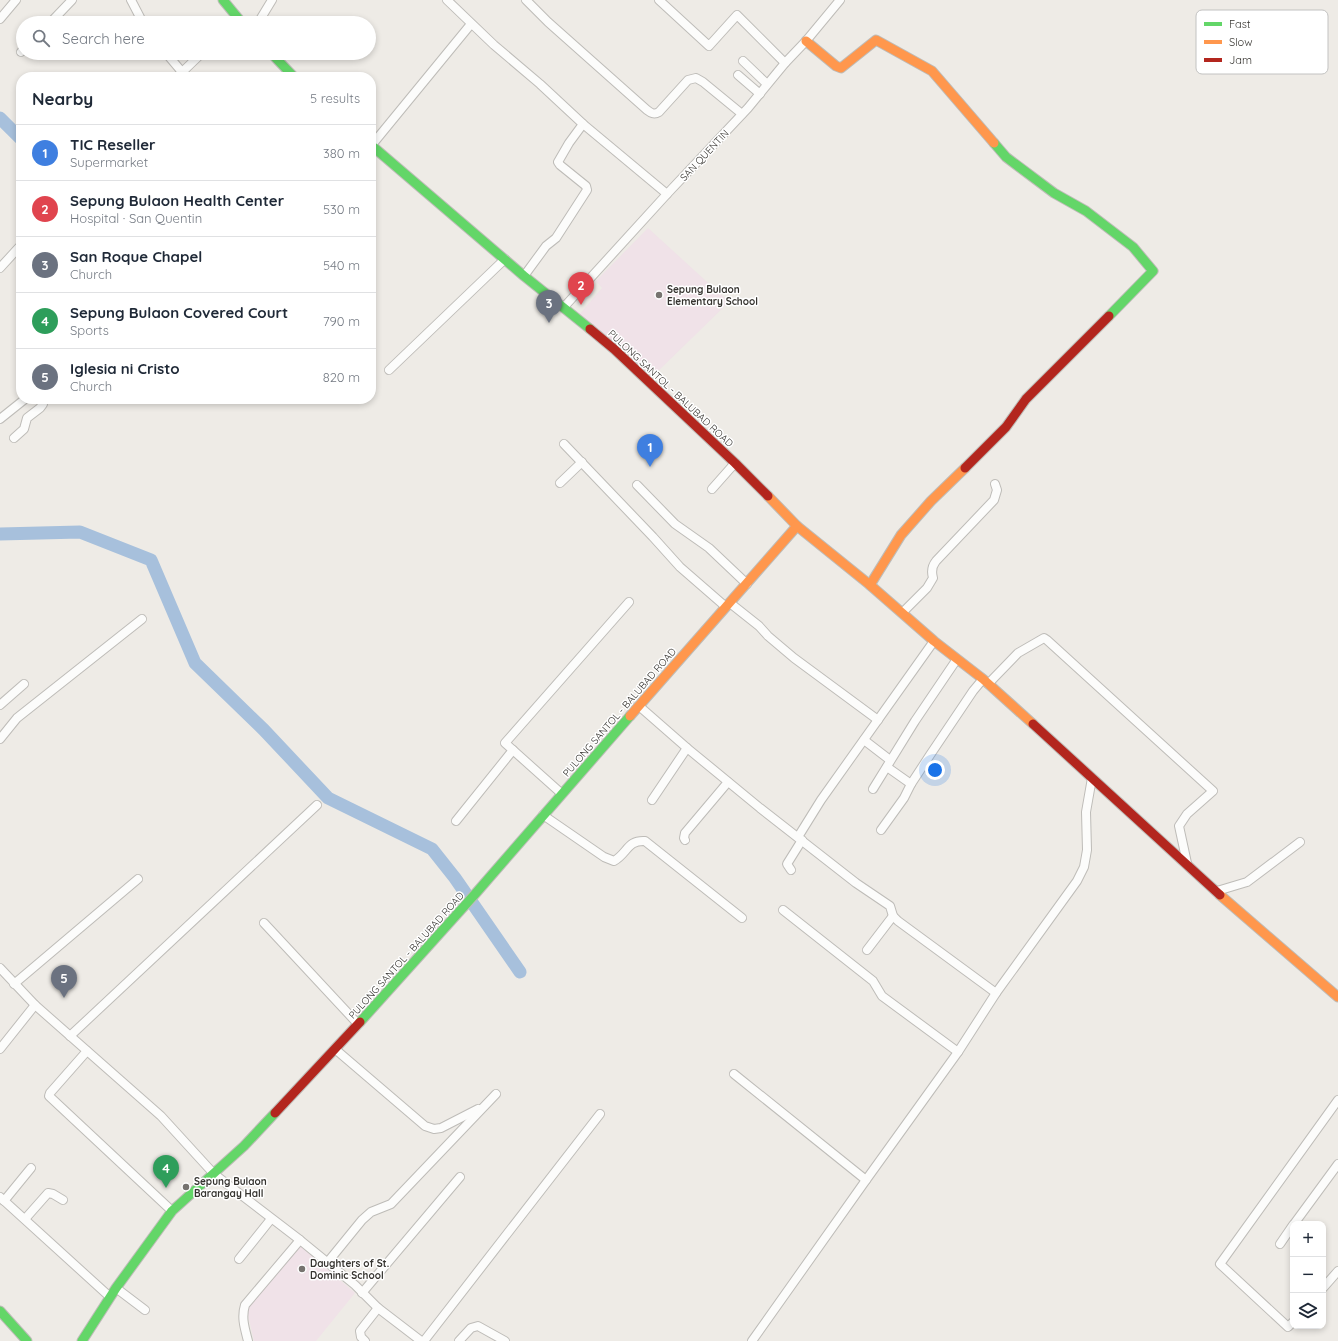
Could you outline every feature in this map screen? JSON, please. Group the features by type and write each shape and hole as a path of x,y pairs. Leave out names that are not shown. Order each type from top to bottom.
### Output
{"street":[{"path":"0,19 16,0"},
{"path":"57,16 72,0"},
{"path":"131,0 139,16"},
{"path":"223,0 234,16"},
{"path":"262,16 272,0"},
{"path":"526,0 548,22 652,113 655,114 659,112 688,80 696,78 742,114"},
{"path":"659,0 709,46 736,15 785,63"},
{"name":"SAN QUENTIN","path":"564,307 760,94 840,0"},
{"path":"450,2 471,24 583,124 667,194"},
{"path":"376,139 471,24"},
{"path":"806,41 836,66 841,68 876,40 932,71 1006,157 1054,193 1086,212 1133,247 1153,271 1026,399 1006,427 931,501 901,535 870,585"},
{"path":"171,60 179,72"},
{"path":"182,72 195,60"},
{"path":"278,60 289,72"},
{"path":"743,61 767,84"},
{"path":"738,75 760,94"},
{"path":"524,276 546,246 556,238 587,190 586,186 558,162 569,143 583,124"},
{"name":"PULONG SANTOL - BALUBAD ROAD","path":"82,1341 116,1288 172,1211 244,1146 358,1024 476,893 543,814 797,526 735,463 614,349 524,276 376,149"},
{"path":"0,268 16,250"},
{"path":"389,370 505,259"},
{"path":"0,419 19,404"},
{"path":"14,438 24,429 27,418 42,404"},
{"path":"564,444 680,567 794,658 878,720"},
{"path":"560,483 582,462"},
{"path":"712,489 735,463"},
{"path":"902,613 927,588 934,578 932,573 933,565 936,561 994,500 996,490 994,484"},
{"path":"637,485 675,524 709,548 747,584"},
{"path":"797,526 870,585 934,641 985,681 1187,863 1224,899 1338,997"},
{"path":"562,794 505,743 629,602"},
{"path":"0,740 17,718 142,619"},
{"path":"881,830 904,798 911,784 970,696 985,681 1018,654 1044,638 1213,791 1187,814 1179,826 1187,863"},
{"path":"791,870 787,864 821,800 934,641"},
{"path":"873,789 957,659"},
{"path":"0,705 24,684"},
{"path":"639,706 728,782 856,883 890,906 893,916 898,921 996,993"},
{"path":"864,740 911,784"},
{"path":"652,800 687,748"},
{"path":"456,821 513,750"},
{"path":"752,1341 958,1052 996,993 1077,881 1084,867 1087,850 1086,812 1092,778"},
{"path":"685,840 685,833 728,782"},
{"path":"70,1036 317,805"},
{"path":"543,814 604,857 614,861 621,857 632,843 638,840 645,841 742,918"},
{"path":"1217,891 1247,882 1300,842"},
{"path":"14,984 138,879"},
{"path":"783,910 873,981 882,996 958,1052"},
{"path":"867,950 893,916"},
{"path":"264,923 358,1024"},
{"path":"0,968 35,1006 161,1116 214,1174 300,1240 378,1308 423,1341 600,1114"},
{"path":"0,1049 35,1006"},
{"path":"335,1049 429,1128 441,1128 484,1106"},
{"path":"87,1050 49,1096 172,1211"},
{"path":"734,1074 866,1180"},
{"path":"327,1263 370,1212 391,1204 496,1094"},
{"path":"1290,1325 1288,1327 1220,1264 1338,1100"},
{"path":"1297,1221 1338,1164"},
{"path":"31,1168 2,1199 110,1297"},
{"path":"362,1293 460,1177"},
{"path":"25,1219 48,1193 53,1194 63,1200"},
{"path":"239,1259 271,1218"},
{"path":"1280,1244 1290,1230"},
{"path":"248,1341 243,1318 245,1305 300,1240"},
{"path":"1326,1285 1338,1271"},
{"path":"116,1288 145,1310"},
{"path":"365,1341 361,1337 360,1331 378,1308"},
{"path":"0,1311 28,1341"},
{"path":"459,1341 471,1328 478,1326 505,1341"}],"shaded area":[{"name":"Sepung Bulaon Elementary School","path":"648,228 729,302 652,377 615,343 579,315 602,288 596,281"},
{"name":"Daughters of St. Dominic School","path":"299,1245 355,1293 316,1341 254,1341 246,1307"}],"waterway":[{"path":"0,118 16,134"},
{"path":"0,534 80,532 151,560 195,663 264,730 328,798 432,849 455,878 520,972"}],"traffic: fast":[{"path":"223,0 236,16"},
{"path":"278,60 289,72"},
{"path":"994,143 1006,157 1054,193 1086,211 1133,247 1153,271 1109,316"},
{"path":"376,149 524,276 590,329"},
{"path":"360,1022 476,893 630,716"},
{"path":"82,1341 116,1288 172,1211 244,1146 275,1113"},
{"path":"0,1311 27,1341"}],"traffic: slow":[{"path":"806,41 836,66 841,68 876,40 932,71 994,143"},
{"path":"870,585 901,535 931,501 965,468"},
{"path":"768,496 797,526 870,585 934,641 983,679 1033,724"},
{"path":"630,716 797,526"},
{"path":"1220,895 1338,997"}],"traffic: jam":[{"path":"965,468 1006,427 1026,399 1109,316"},
{"path":"590,329 614,349 768,496"},
{"path":"1033,724 1220,895"},
{"path":"275,1113 360,1022"}],"place":[{"name":"Sepung Bulaon Elementary School","path":"659,295"},
{"name":"Sepung Bulaon Health Center","path":"581,305"},
{"name":"San Roque Chapel","path":"549,323"},
{"name":"TIC Reseller","path":"650,467"},
{"name":"Iglesia ni Cristo","path":"64,998"},
{"name":"Sepung Bulaon Barangay Hall","path":"186,1187"},
{"name":"Sepung Bulaon Covered Court","path":"166,1188"},
{"name":"Daughters of St. Dominic School","path":"302,1269"}]}
